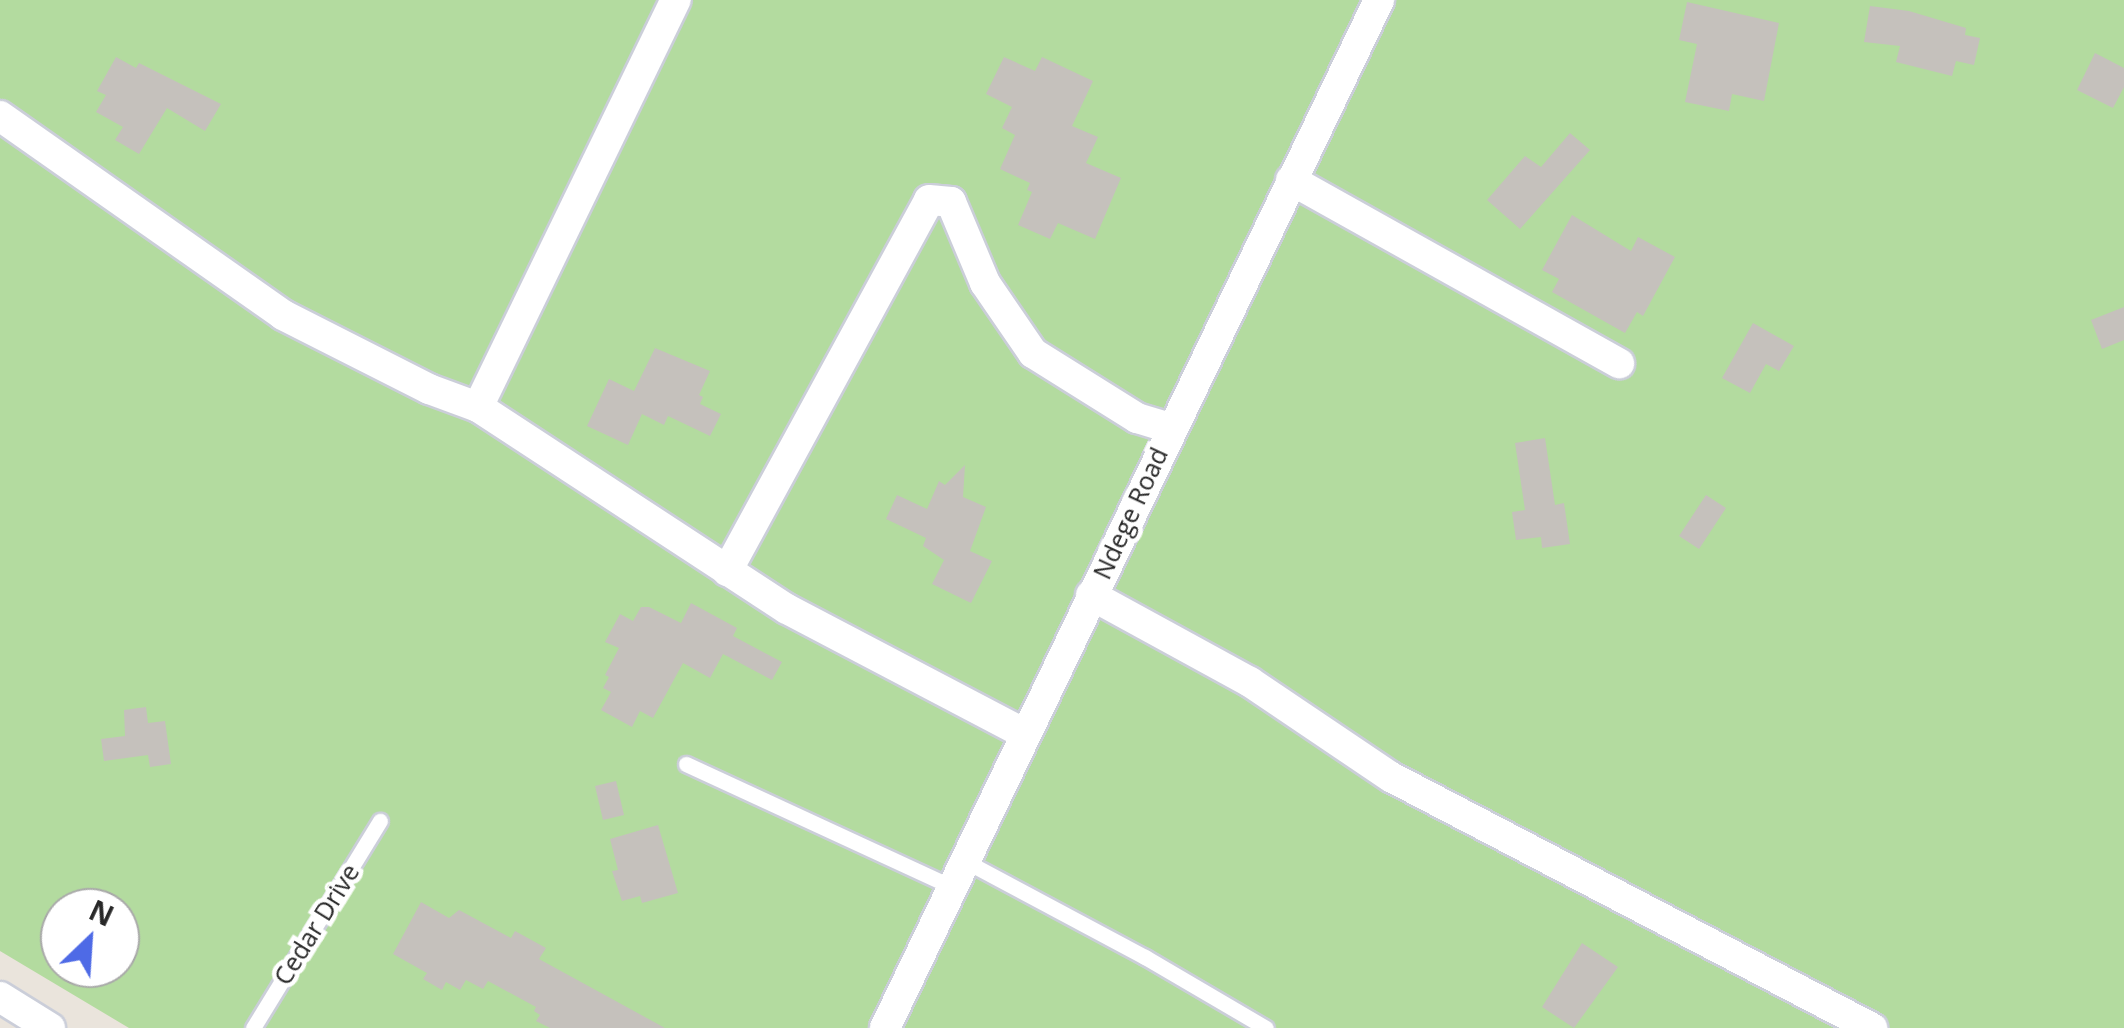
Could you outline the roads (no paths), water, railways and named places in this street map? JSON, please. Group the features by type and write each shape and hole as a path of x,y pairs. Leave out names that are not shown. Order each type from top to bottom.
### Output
{"street":[{"path":"478,407 676,0"},
{"name":"Ndege Road","path":"885,1028 1379,0"},
{"path":"0,116 283,315 429,390 478,407 787,609 1025,734"},
{"path":"1291,180 1619,363"},
{"path":"727,571 929,200 951,202 985,283 1033,353 1136,418 1170,428"},
{"path":"1091,595 1250,682 1391,777 1872,1028"},
{"path":"0,997 50,1028"}],"lane":[{"path":"686,764 958,874 1266,1028"},
{"name":"Cedar Drive","path":"252,1028 380,821"}]}
